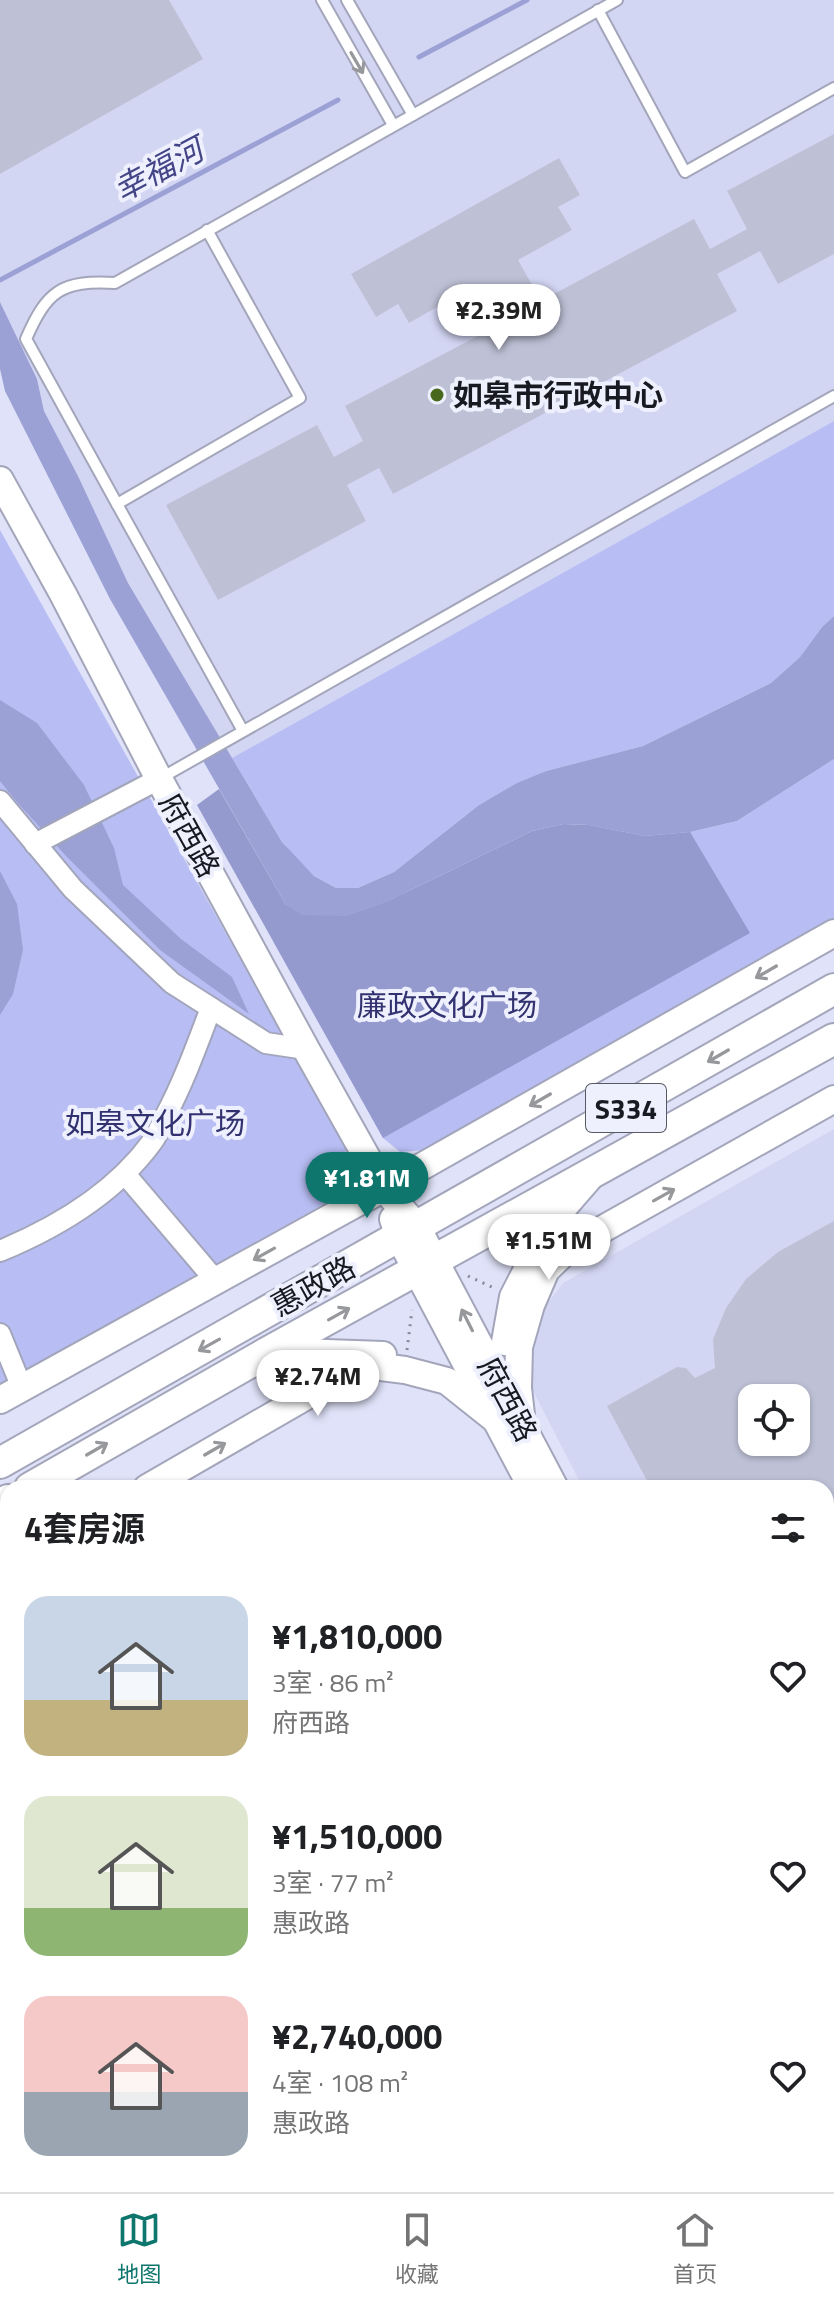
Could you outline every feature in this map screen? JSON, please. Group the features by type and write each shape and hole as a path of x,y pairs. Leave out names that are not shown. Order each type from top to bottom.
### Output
{"main road":[{"name":"府西路","path":"0,480 159,779 426,1266 509,1424 529,1480"},
{"path":"11,1394 384,1188 834,933"},
{"name":"惠政路","path":"0,1463 834,989"},
{"name":"惠政路","path":"44,1480 270,1351 834,1039"},
{"path":"161,1480 365,1365 405,1370 447,1381 509,1424 518,1388 519,1347 531,1305 546,1270 569,1248 834,1099"},
{"path":"270,1351 373,1353 447,1371 492,1391 513,1297 564,1207 592,1174"},
{"name":"府西路","path":"509,1424 549,1480"}],"street":[{"path":"35,844 159,779"},
{"path":"0,801 73,889 172,983 266,1043 306,1049"},
{"path":"0,1251 34,1237 78,1210 125,1174 160,1127 181,1086 211,1008"},
{"path":"125,1174 216,1281"},
{"path":"0,1334 11,1394"}],"lane":[{"path":"322,0 393,125"},
{"path":"347,0 413,115"},
{"path":"243,731 26,339 39,311 54,294 75,283 115,283 617,0"},
{"path":"598,10 685,172 834,88"},
{"path":"117,504 300,398 207,230"},
{"path":"159,779 834,396"}],"path":[{"path":"406,1359 426,1266 513,1297"}],"shaded area":[{"name":"如皋市行政中心","path":"0,0 834,0 834,421 232,758 128,583 44,411 37,379 0,302"},
{"path":"0,302 37,379 44,411 128,583 282,842 314,876 336,888 358,888 394,872 479,805 517,783 546,771 643,746 771,683 800,657 834,616 834,759 737,821 690,832 645,836 589,825 563,824 532,831 388,901 345,916 302,915 286,905 110,599 5,391 0,369"},
{"path":"0,700 37,723 84,785 114,848 123,885 181,939 232,977 249,1014 160,950 67,857 0,781"},
{"path":"0,871 17,904 23,950 13,994 0,1015"},
{"path":"834,1129 834,1480 579,1480 529,1383 529,1343 543,1309 563,1283"}],"green space":[{"path":"834,421 834,616 800,657 771,683 643,746 546,771 518,783 479,805 394,872 358,888 336,888 314,876 282,842 232,758"},
{"name":"如皋文化广场","path":"0,530 346,1148 340,1195 0,1386"},
{"name":"廉政文化广场","path":"834,759 834,924 435,1149 400,1152 383,1138 273,941 589,825 645,836 690,832 737,821"},
{"name":"廉政文化广场","path":"219,789 286,905 345,916 388,901 532,831 563,824 589,825 645,836 690,832 750,933 383,1138 197,805"}],"building":[{"path":"0,0 169,0 203,59 0,174"},
{"path":"834,134 834,254 778,284 760,251 717,274 737,311 393,494 379,468 347,485 366,521 218,600 166,505 317,425 334,457 363,441 345,406 491,329 469,289 409,323 398,304 376,317 351,274 559,158 580,195 558,207 572,230 518,260 541,301 694,219 710,249 747,229 727,191"},
{"path":"834,1221 834,1480 647,1480 607,1406 677,1367 686,1368 695,1378 715,1368 713,1339 726,1308 746,1279 778,1252"}],"waterway":[{"name":"幸福河","path":"419,57 527,0"},
{"name":"幸福河","path":"0,280 338,100"}],"place":[{"name":"如皋市行政中心","path":"437,395"}]}
